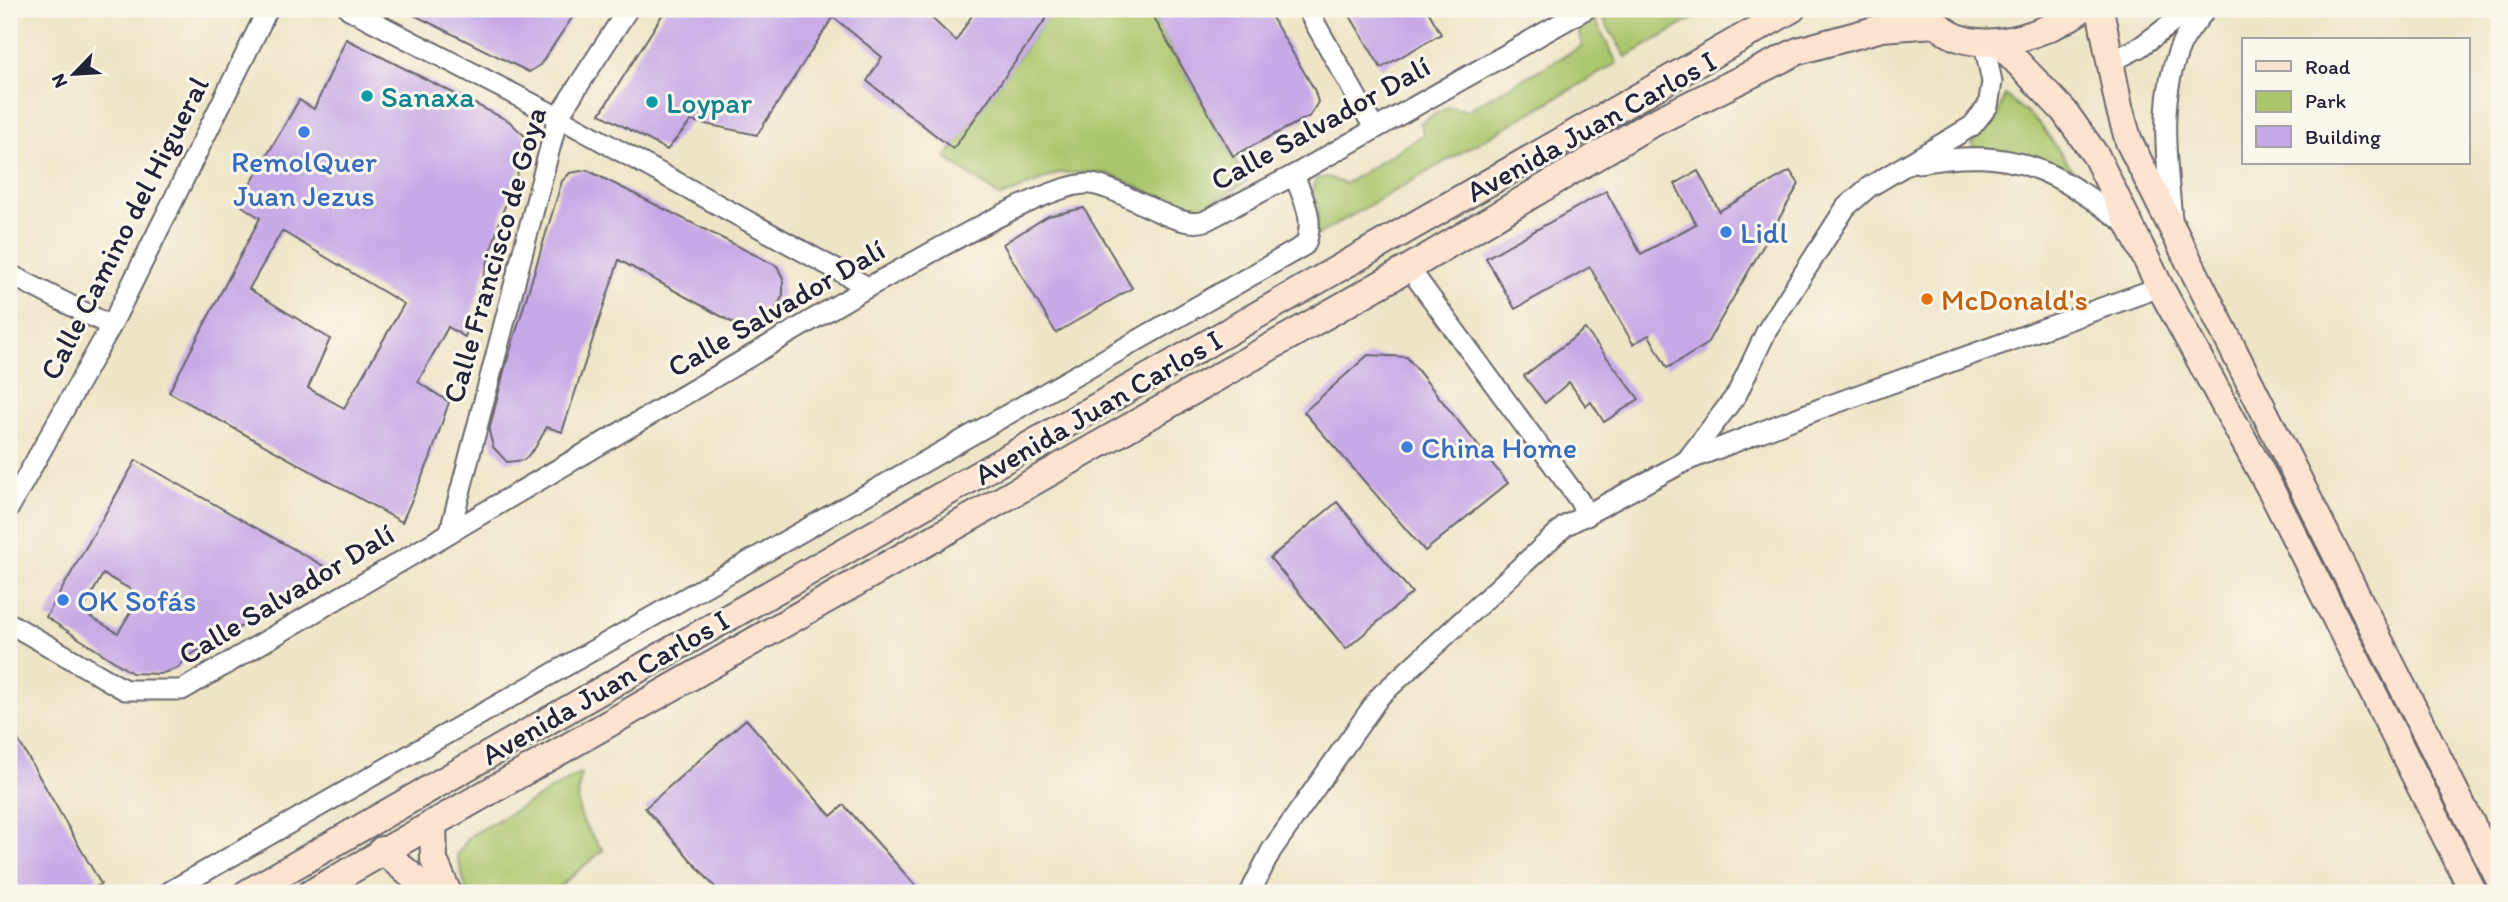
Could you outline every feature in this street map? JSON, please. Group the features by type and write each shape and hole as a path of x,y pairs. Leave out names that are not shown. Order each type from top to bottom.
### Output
{"street":[{"name":"Calle Camino del Higueral","path":"10,501 111,326 268,9"},
{"path":"349,9 558,117 868,287"},
{"name":"Calle Francisco de Goya","path":"450,531 558,117 628,9"},
{"path":"1307,9 1374,128"},
{"name":"Calle Salvador Dalí","path":"9,623 125,690 183,690 868,287 982,225 1070,186 1090,184 1126,195 1177,220 1194,225 1294,176 1586,9"},
{"name":"Avenida Juan Carlos I","path":"247,893 1792,9"},
{"path":"1931,16 1964,38 1991,43 2035,34 2082,9"},
{"path":"2100,9 2129,142 2499,879"},
{"path":"2111,62 2140,47 2191,9"},
{"path":"2173,230 2166,145 2167,104 2174,65 2182,43 2206,9"},
{"name":"Avenida Juan Carlos I","path":"311,893 382,850 433,824 1409,268 1647,126 1798,51 1931,16"},
{"path":"1686,461 1737,394 1766,332 1846,207 1869,187 1972,126 1988,106 1992,82 1991,43"},
{"path":"1991,43 2064,111 2096,156 2160,287 2271,490 2474,893"},
{"path":"1908,165 1971,156 2008,159 2050,172 2084,192 2131,227"},
{"path":"167,893 1305,245 1310,228 1308,210 1294,176"},
{"path":"1409,268 1579,500 1587,516"},
{"path":"9,274 111,326"},
{"path":"1250,893 1271,851 1380,696 1565,526 1686,461 1822,408 2160,287"},
{"path":"433,824 433,860 448,893"},
{"path":"382,850 431,893"}],"green space":[{"path":"1042,9 1149,9 1247,181 1196,214 1107,173 1059,173 1001,197 946,158 1049,14"},
{"path":"1613,9 1633,15 1644,9 1710,9 1626,57 1602,17"},
{"path":"1594,18 1617,63 1316,236 1318,208 1312,190 1316,179 1328,177 1345,184 1424,134 1420,123 1448,107 1467,110 1582,46 1578,28"},
{"path":"2005,95 2040,124 2079,179 2054,166 1975,151 1971,143 1995,121"},
{"path":"581,773 578,797 580,814 588,831 603,850 552,893 467,893 457,855 470,836"}],"building":[{"path":"402,9 578,9 540,65 529,72"},
{"path":"666,9 922,9 956,41 976,9 1053,9 953,149 867,81 882,57 833,17 757,135 691,121 667,150 600,114"},
{"path":"1149,9 1267,9 1314,89 1318,102 1310,116 1233,156"},
{"path":"1346,9 1427,9 1441,34 1381,68"},
{"path":"346,39 509,121 530,141 503,211 465,337 448,327 418,382 449,402 430,459 402,522 169,392 260,218 239,204 299,100 314,109","holes":["282,231 404,304 344,408 308,388 330,339 249,289"]},
{"path":"587,170 777,266 783,278 783,295 774,313 746,330 619,260 562,432 547,427 535,448 524,460 507,462 493,447 489,431 504,371 562,181 570,173"},
{"name":"Lidl","path":"1698,171 1719,211 1790,171 1799,184 1706,345 1667,368 1649,335 1633,344 1590,267 1515,309 1486,258 1606,191 1641,254 1696,224 1675,184"},
{"path":"1084,208 1132,288 1056,333 1003,244 1048,216"},
{"path":"1585,329 1639,399 1604,422 1591,402 1586,406 1569,382 1545,403 1524,376"},
{"name":"China Home","path":"1368,355 1407,357 1508,483 1425,551 1304,412"},
{"path":"136,460 336,573 187,657 178,668 160,674 132,673 46,617","holes":["103,574 141,595 118,633 82,612"]},
{"path":"1337,502 1412,593 1346,649 1270,558"},
{"path":"746,719 831,816 844,805 922,893 720,893 645,808"},
{"path":"9,724 101,884 85,893 9,893"}],"place":[{"name":"Sanaxa","path":"367,96"},
{"name":"Loypar","path":"652,102"},
{"name":"RemolQuer Juan Jezus","path":"304,132"},
{"name":"Lidl","path":"1726,232"},
{"name":"McDonald's","path":"1927,299"},
{"name":"China Home","path":"1407,447"},
{"name":"OK Sofás","path":"63,600"}]}
